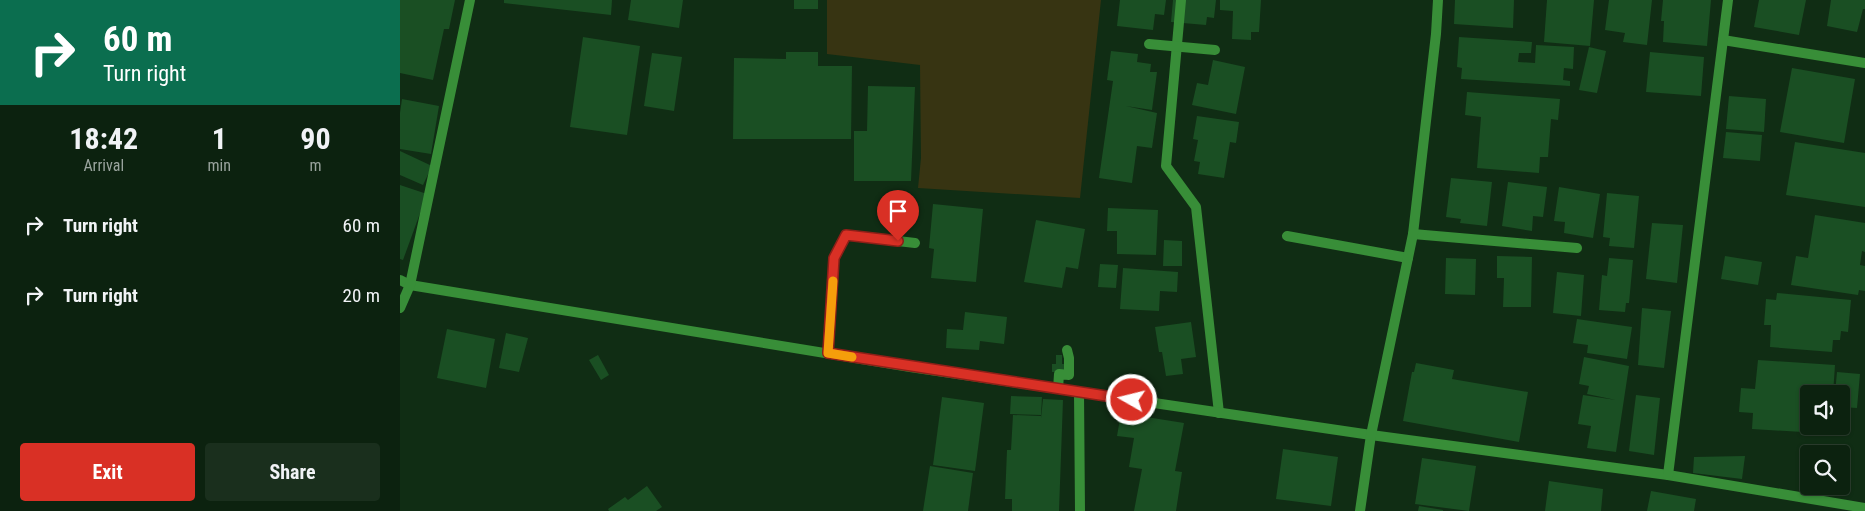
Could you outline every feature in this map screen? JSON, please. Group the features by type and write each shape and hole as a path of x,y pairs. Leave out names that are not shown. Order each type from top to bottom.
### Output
{"street":[{"path":"400,308 410,284 470,0"},
{"path":"1181,0 1166,166 1196,207 1218,412"},
{"path":"1360,511 1371,436 1413,234 1435,44 1438,0"},
{"path":"1668,475 1728,0"},
{"path":"1723,40 1865,63"},
{"path":"1149,44 1215,50"},
{"path":"1413,234 1577,248"},
{"path":"828,353 834,258 846,235 915,244"},
{"path":"1287,236 1408,258"},
{"path":"400,280 410,284 1058,389 1371,436 1668,475 1865,508"},
{"path":"1058,389 1059,374 1069,375 1067,350"},
{"path":"1080,392 1080,511"}],"shaded area":[{"path":"827,0 1101,0 1080,198 918,188 921,158 920,65 827,54"}],"building":[{"path":"400,0 455,0 449,29 444,29 433,80 400,73"},
{"path":"504,0 612,0 611,15 504,3"},
{"path":"631,0 683,0 679,28 628,20"},
{"path":"794,0 818,0 818,9 794,9"},
{"path":"1120,0 1166,0 1164,15 1155,14 1153,30 1117,26"},
{"path":"1173,0 1216,0 1214,18 1207,17 1206,25 1171,22"},
{"path":"1220,0 1261,0 1259,32 1251,32 1251,40 1232,39 1233,11 1220,10"},
{"path":"1455,0 1514,0 1513,28 1454,24"},
{"path":"1547,0 1594,0 1590,46 1544,42"},
{"path":"1609,0 1652,0 1647,45 1623,42 1625,33 1605,30"},
{"path":"1663,0 1711,0 1707,46 1663,42 1664,21 1661,21"},
{"path":"1759,0 1806,0 1799,35 1754,27"},
{"path":"1831,0 1865,0 1865,9 1863,9 1857,32 1827,26"},
{"path":"583,37 640,46 627,135 570,127"},
{"path":"1459,37 1532,42 1531,53 1519,53 1518,62 1535,63 1536,45 1574,47 1573,69 1564,68 1563,80 1570,81 1570,86 1461,79 1462,68 1457,67"},
{"path":"1589,47 1606,51 1597,93 1579,90"},
{"path":"1111,51 1138,54 1137,62 1151,64 1150,72 1157,72 1152,110 1126,106 1157,113 1152,148 1137,146 1132,183 1099,178 1113,81 1107,80"},
{"path":"786,52 818,52 818,66 852,66 851,139 733,139 734,58 786,59"},
{"path":"1650,52 1704,57 1701,96 1646,92"},
{"path":"652,53 682,57 674,111 644,106"},
{"path":"1213,60 1245,67 1236,114 1192,105 1197,83 1208,85"},
{"path":"1792,68 1855,79 1844,143 1780,132"},
{"path":"868,86 915,87 911,181 854,181 854,131 867,131"},
{"path":"1467,92 1560,99 1558,120 1551,119 1548,157 1540,157 1539,173 1477,168 1481,117 1465,115"},
{"path":"1729,96 1766,99 1764,132 1726,129"},
{"path":"402,99 439,106 431,154 400,149"},
{"path":"1197,116 1239,122 1236,143 1230,142 1224,178 1198,174 1200,162 1194,161 1198,140 1193,139"},
{"path":"1726,132 1762,135 1760,161 1723,158"},
{"path":"1795,142 1865,153 1865,207 1786,195"},
{"path":"400,151 432,166 423,185 400,175"},
{"path":"1451,178 1492,182 1487,226 1460,223 1461,219 1446,217"},
{"path":"1508,182 1547,187 1543,217 1533,216 1532,231 1502,226"},
{"path":"400,185 427,194 403,260 400,259"},
{"path":"1559,187 1600,194 1593,238 1564,233 1565,222 1554,221"},
{"path":"1607,193 1639,196 1634,248 1609,246 1610,238 1603,237"},
{"path":"933,204 983,209 976,282 931,278 934,249 929,248"},
{"path":"1108,208 1158,210 1156,255 1117,254 1117,231 1107,231"},
{"path":"1815,215 1865,223 1865,252 1862,251 1860,265 1865,266 1865,291 1859,290 1858,295 1791,285 1796,256 1808,258"},
{"path":"1036,220 1085,229 1078,269 1066,267 1062,288 1024,282"},
{"path":"1652,223 1683,225 1677,283 1646,279"},
{"path":"1164,240 1182,241 1182,266 1163,266"},
{"path":"1497,256 1532,257 1531,307 1503,307 1504,278 1497,278"},
{"path":"1725,256 1762,262 1758,285 1721,279"},
{"path":"1446,258 1476,259 1475,295 1445,294"},
{"path":"1609,258 1633,260 1629,303 1626,303 1625,312 1599,310 1602,275 1607,276"},
{"path":"1100,264 1118,265 1116,288 1098,287"},
{"path":"1123,268 1178,272 1177,292 1160,291 1159,311 1120,309"},
{"path":"1557,272 1584,275 1581,316 1553,313"},
{"path":"1777,293 1851,300 1848,332 1841,331 1840,340 1833,340 1832,352 1770,347 1771,325 1764,325 1766,299 1776,300"},
{"path":"1642,308 1671,311 1664,368 1638,365"},
{"path":"965,312 1007,317 1004,344 980,341 979,350 946,348 947,329 963,330"},
{"path":"1577,319 1632,327 1627,359 1587,353 1588,345 1573,343"},
{"path":"1191,322 1196,357 1181,359 1183,374 1166,376 1162,352 1159,352 1155,327"},
{"path":"447,329 495,339 486,388 437,378"},
{"path":"506,333 528,338 519,372 499,368"},
{"path":"598,355 609,375 601,380 589,360"},
{"path":"1056,355 1062,355 1062,364 1068,364 1068,372 1052,372 1052,364 1056,364"},
{"path":"1584,357 1629,366 1616,452 1587,448 1591,426 1578,424 1583,395 1616,400 1587,394 1589,386 1579,384"},
{"path":"1758,360 1835,365 1834,385 1800,385 1800,432 1752,429 1753,413 1739,412 1741,388 1755,389"},
{"path":"1416,363 1454,370 1452,379 1528,392 1519,442 1403,421 1412,372 1414,372"},
{"path":"1837,372 1860,374 1857,408 1850,408 1850,385 1836,385"},
{"path":"1636,395 1660,398 1654,455 1629,451"},
{"path":"1011,396 1042,397 1041,415 1010,414"},
{"path":"942,397 984,403 975,471 933,465"},
{"path":"1043,399 1063,400 1059,511 1012,511 1012,499 1005,499 1007,450 1011,450 1013,415 1041,416 1041,418"},
{"path":"1121,413 1184,423 1175,471 1182,472 1176,511 1134,511 1142,469 1129,467 1134,438 1117,436"},
{"path":"1283,449 1338,457 1331,506 1276,499"},
{"path":"1745,456 1742,479 1693,473 1694,457"},
{"path":"1422,458 1476,466 1469,511 1415,504"},
{"path":"930,466 973,473 968,511 923,511"},
{"path":"1549,481 1603,489 1601,511 1545,511"},
{"path":"647,486 662,507 656,511 609,511 608,509 625,497 628,500"},
{"path":"1651,491 1696,499 1694,511 1647,511"},
{"path":"1419,506 1443,510 1443,511 1418,511"}],"slow traffic":[{"path":"833,281 828,353 852,357"}],"route":[{"path":"898,241 846,235 834,258 828,353 1132,400"}]}
